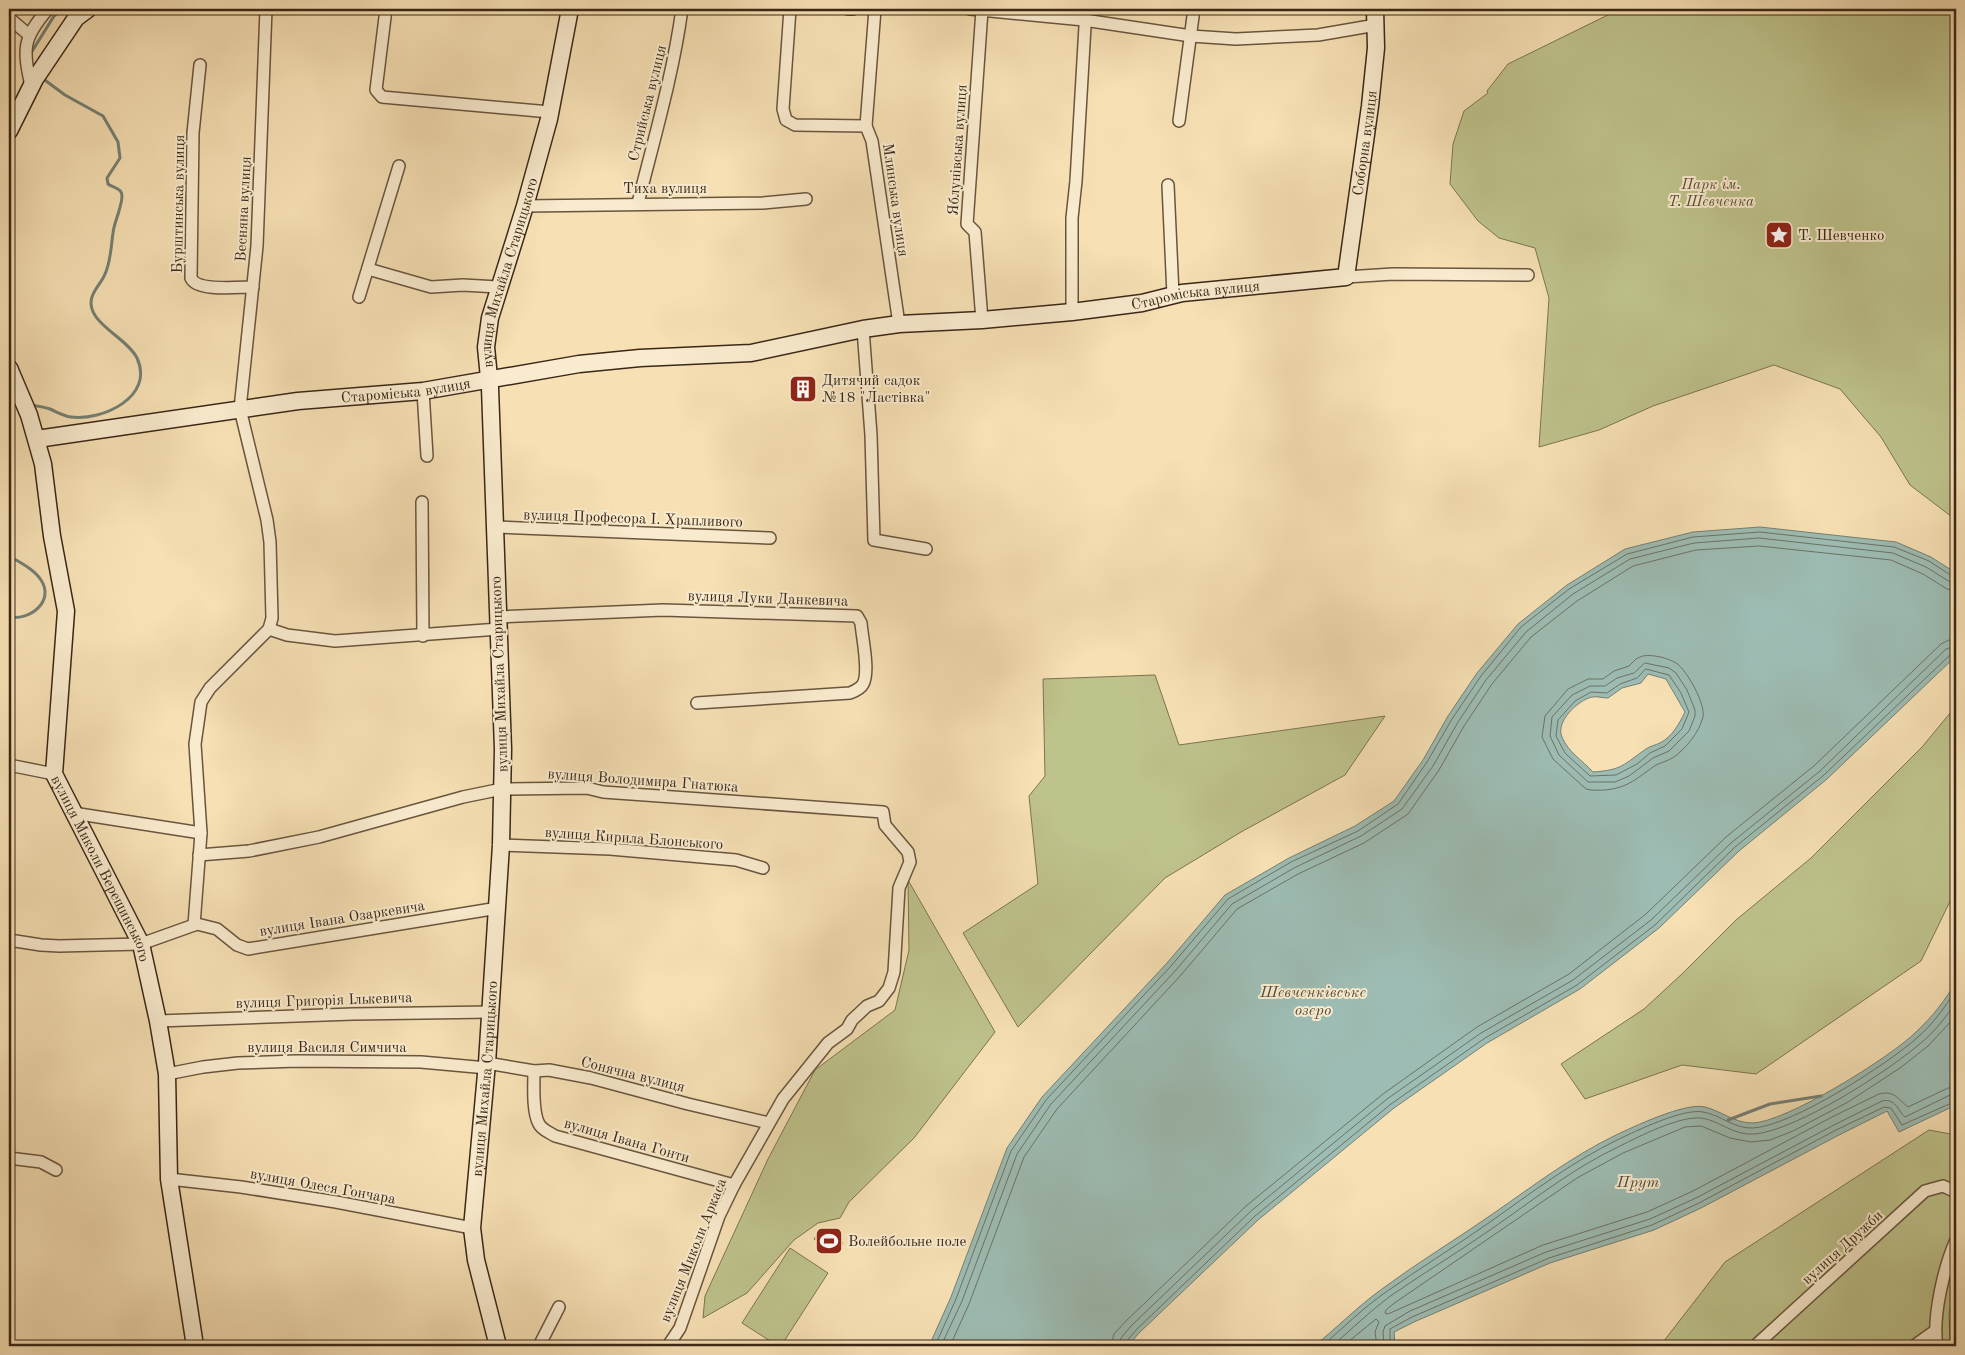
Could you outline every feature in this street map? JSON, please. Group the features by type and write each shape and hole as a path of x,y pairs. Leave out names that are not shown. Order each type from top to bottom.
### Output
{"street":[{"path":"31,86 25,56 29,35 35,24 48,9"},
{"path":"9,132 31,86 71,25 88,9"},
{"name":"Весняна вулиця","path":"266,9 257,246 240,409 268,526 272,607 270,629"},
{"path":"386,9 376,90 382,98 550,112"},
{"name":"вулиця Михайла Старицького","path":"498,1346 476,1260 472,1228 487,1065 498,908 503,749 487,339 498,288 525,206 550,112 570,9"},
{"name":"Стрийська вулиця","path":"638,203 675,54 682,9"},
{"path":"790,9 783,100 786,120 794,125 866,126 875,9"},
{"path":"848,9 853,9"},
{"path":"970,9 1085,15 1191,36 1248,39 1318,35 1376,17"},
{"path":"1179,121 1194,9"},
{"name":"Яблунівська вулиця","path":"982,10 967,224 975,232 982,320"},
{"path":"1072,312 1072,218 1076,181 1085,15"},
{"name":"Соборна вулиця","path":"1346,277 1367,130 1376,48 1376,17"},
{"path":"9,18 29,35"},
{"name":"Бурштинська вулиця","path":"200,65 193,133 191,278 197,286 253,287"},
{"name":"Млинська вулиця","path":"866,126 872,141 899,324"},
{"path":"359,297 399,166"},
{"path":"1168,185 1173,295"},
{"name":"Тиха вулиця","path":"525,206 638,203 753,203 806,199"},
{"path":"368,269 431,286 463,285 498,288"},
{"name":"Староміська вулиця","path":"37,439 298,401 423,391 579,364 640,358 752,354 863,329 899,324 982,320 1072,312 1142,303 1173,295 1346,277 1393,274 1528,275"},
{"path":"863,329 871,435 874,540 926,549"},
{"name":"вулиця Миколи Верещинського","path":"10,376 29,415 43,464 52,536 66,611 54,774 140,944 168,1074 169,1179 196,1346"},
{"path":"423,391 428,456"},
{"path":"422,502 423,636"},
{"name":"вулиця Професора І. Храпливого","path":"495,527 770,538"},
{"name":"вулиця Луки Данкевича","path":"270,629 287,635 335,641 423,636 499,623 663,610 857,616 861,623 866,675 859,689 850,693 697,703"},
{"path":"9,940 59,946 140,944 194,925 201,833 195,744 201,702 210,688 270,629"},
{"path":"9,765 54,774"},
{"name":"вулиця Володимира Гнатюка","path":"200,855 249,851 319,838 464,797 502,789 586,788 603,792 883,812"},
{"name":"вулиця Миколи Аркаса","path":"668,1346 680,1328 719,1216 734,1185 783,1099 828,1043 848,1029 852,1020 867,1006 879,1001 889,988 894,972 899,888 910,862 910,857 908,852 885,825 883,812"},
{"path":"73,813 201,833"},
{"name":"вулиця Кирила Блонського","path":"501,845 610,849 736,860 763,868"},
{"name":"вулиця Івана Озаркевича","path":"194,925 202,924 217,929 237,945 248,949 498,908"},
{"name":"вулиця Григорія Ількевича","path":"158,1021 353,1014 491,1012"},
{"name":"вулиця Василя Симчича","path":"168,1074 238,1063 297,1061 421,1062 487,1065"},
{"name":"Сонячна вулиця","path":"487,1065 534,1071 549,1070 583,1076 688,1104 769,1122"},
{"name":"вулиця Івана Гонти","path":"534,1071 538,1124 555,1136 734,1185"},
{"path":"9,1158 41,1162 56,1170"},
{"name":"вулиця Олеся Гончара","path":"169,1179 230,1185 274,1192 472,1228"},
{"name":"вулиця Дружби","path":"1755,1346 1925,1192 1943,1186 1956,1192"},
{"path":"1937,1346 1934,1332 1946,1266 1956,1240"},
{"path":"539,1346 559,1307"},
{"path":"1914,1346 1934,1332"}],"green space":[{"name":"Парк ім. Т. Шевченка","path":"1620,9 1956,9 1956,520 1910,485 1881,437 1840,389 1774,365 1653,406 1599,430 1539,447 1549,298 1535,248 1499,238 1478,221 1450,184 1453,144 1464,111 1488,93 1487,91 1508,64"},
{"path":"1155,675 1179,745 1385,716 1345,775 1241,832 1165,878 1018,1027 963,933 1038,884 1029,796 1045,776 1043,679"},
{"path":"1956,706 1956,889 1921,961 1756,1074 1682,1065 1585,1099 1561,1064 1644,1009 1736,920 1811,858 1922,747"},
{"path":"908,880 995,1032 914,1138 849,1202 840,1218 818,1223 794,1240 747,1293 703,1318 705,1296 768,1159 815,1070 895,1010 909,950"},
{"path":"1929,1130 1956,1135 1956,1289 1949,1313 1950,1346 1660,1346 1725,1262"},
{"name":"Волейбольне поле","path":"822,1228 843,1243 836,1254 814,1239"},
{"path":"790,1248 828,1273 781,1346 778,1346 742,1323"}],"water":[{"name":"Шевченківське озеро","path":"1760,527 1896,542 1931,557 1956,573 1956,656 1827,779 1739,851 1659,928 1580,989 1487,1043 1394,1108 1258,1220 1139,1333 1128,1346 929,1346 951,1297 1007,1148 1042,1097 1167,963 1225,895 1289,858 1355,826 1394,801 1423,760 1448,716 1477,673 1518,624 1567,585 1625,549 1693,532","holes":["1648,674 1666,679 1685,712 1675,730 1668,737 1622,766 1593,772 1572,752 1562,737 1561,731 1565,719 1569,712 1580,702 1592,697 1608,698 1622,688 1641,683"]},
{"name":"Прут","path":"1956,981 1956,1105 1899,1132 1887,1111 1701,1208 1654,1230 1550,1263 1414,1322 1394,1332 1395,1346 1314,1346 1364,1303 1396,1279 1552,1172 1598,1144 1646,1122 1672,1112 1696,1106 1705,1107 1734,1119 1752,1123 1767,1120 1788,1112 1812,1101 1862,1072 1903,1043 1933,1014"}],"waterway":[{"path":"31,53 54,16 63,9"},
{"path":"31,405 48,408 71,417 97,415 122,404 132,395 139,384 141,372 137,358 132,350 100,322 91,306 93,294 104,277 108,264 113,230 122,199 120,191 108,184 107,178 120,158 118,142 103,116 65,95 42,78"},
{"path":"9,401 18,401"},
{"path":"9,556 34,572 45,588 43,602 32,613 25,616 9,617"},
{"path":"1728,1120 1770,1104 1821,1096"}],"place":[{"name":"Т. Шевченко","path":"1779,235"},
{"name":"Дитячий садок №18 \"Ластівка\"","path":"803,389"},
{"name":"Волейбольне поле","path":"829,1241"}]}
